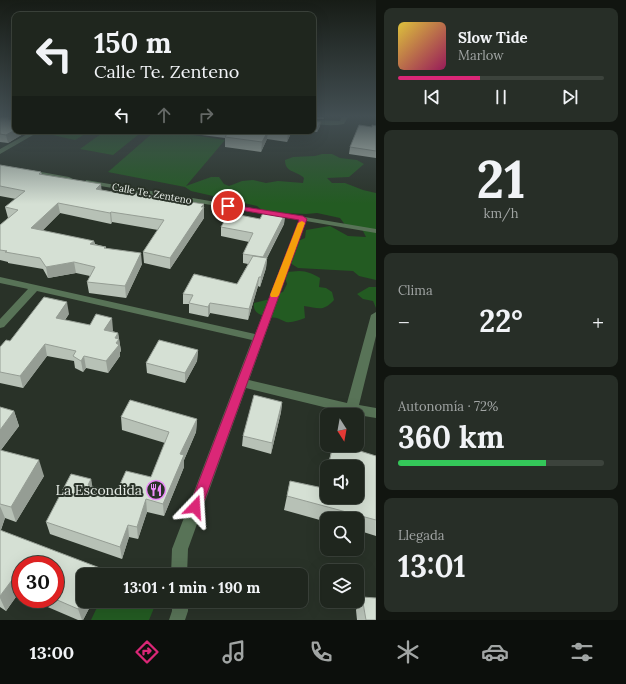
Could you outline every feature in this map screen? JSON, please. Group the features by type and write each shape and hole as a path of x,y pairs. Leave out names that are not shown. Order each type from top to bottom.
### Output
{"street":[{"path":"0,152 11,146"},
{"name":"Calle Te. Zenteno","path":"23,171 376,231"},
{"path":"179,568 180,549 303,219"},
{"path":"0,280 258,338"},
{"path":"0,325 35,288"},
{"path":"352,408 376,314"},
{"path":"241,382 348,408"},
{"path":"364,411 376,413"},
{"path":"177,620 180,608"}],"green space":[{"path":"84,146 124,146 113,155 80,149"},
{"path":"138,146 220,146 186,186 211,177 219,177 224,184 229,186 242,181 253,180 266,183 278,181 303,183 304,178 289,169 285,164 285,160 293,157 332,154 340,158 357,160 364,164 349,177 327,178 332,183 345,183 376,193 376,280 359,276 353,271 298,268 287,261 294,243 305,238 306,230 330,226 348,236 366,237 362,229 346,226 340,218 317,213 306,214 264,212 257,206 191,191 185,187 108,172"},
{"path":"299,271 310,273 320,278 319,287 326,288 332,292 334,300 324,308 304,306 305,318 293,322 286,322 277,318 261,315 255,311 254,303 270,299 275,294 283,292 287,284 285,277 287,272"},
{"path":"369,287 376,287 376,308 373,301 363,299 357,294"},
{"path":"97,608 154,608 149,620 91,620"}],"building":[{"path":"376,146 376,151 350,147"},
{"path":"0,165 41,172 39,174 101,184 96,189 129,195 131,192 183,202 204,204 201,207 204,207 170,258 143,252 164,220 110,213 58,203 31,228 94,241 90,244 106,247 104,248 141,253 125,286 87,282 95,267 74,262 46,267 40,258 0,250 0,225 18,210 5,207 25,191 0,186"},
{"path":"264,211 285,214 263,257 243,254 253,233 221,227 229,213 260,219"},
{"path":"253,256 267,258 261,277 259,277 249,309 210,303 208,307 189,303 193,295 183,294 194,274 237,284"},
{"path":"44,297 67,302 56,318 90,325 96,314 112,318 104,330 118,333 115,338 119,339 116,343 119,345 106,361 84,356 81,361 73,356 76,351 45,344 20,376 0,372 0,347 6,340 10,341"},
{"path":"159,340 198,350 185,373 146,363"},
{"path":"254,395 282,402 272,443 243,436"},
{"path":"130,400 197,419 180,454 184,455 163,504 146,499 137,527 128,525 120,547 46,522 71,474 91,479 88,485 116,493 126,471 151,477 169,432 121,417"},
{"path":"0,407 14,411 0,430"},
{"path":"0,450 39,460 11,507 0,504"},
{"path":"331,452 363,452 376,456 376,520 364,517 364,512 346,512 287,496 290,481 320,487 320,504 364,504 364,460 330,460"},
{"path":"0,530 100,568 76,568 76,608 78,609 64,603 64,556 12,556 12,580 0,596"},
{"path":"364,597 376,598 376,620 366,620"}],"slow traffic":[{"path":"274,295 302,223"}],"place":[{"name":"La Escondida","path":"156,490"}],"route":[{"path":"195,507 303,219 228,206"}]}
